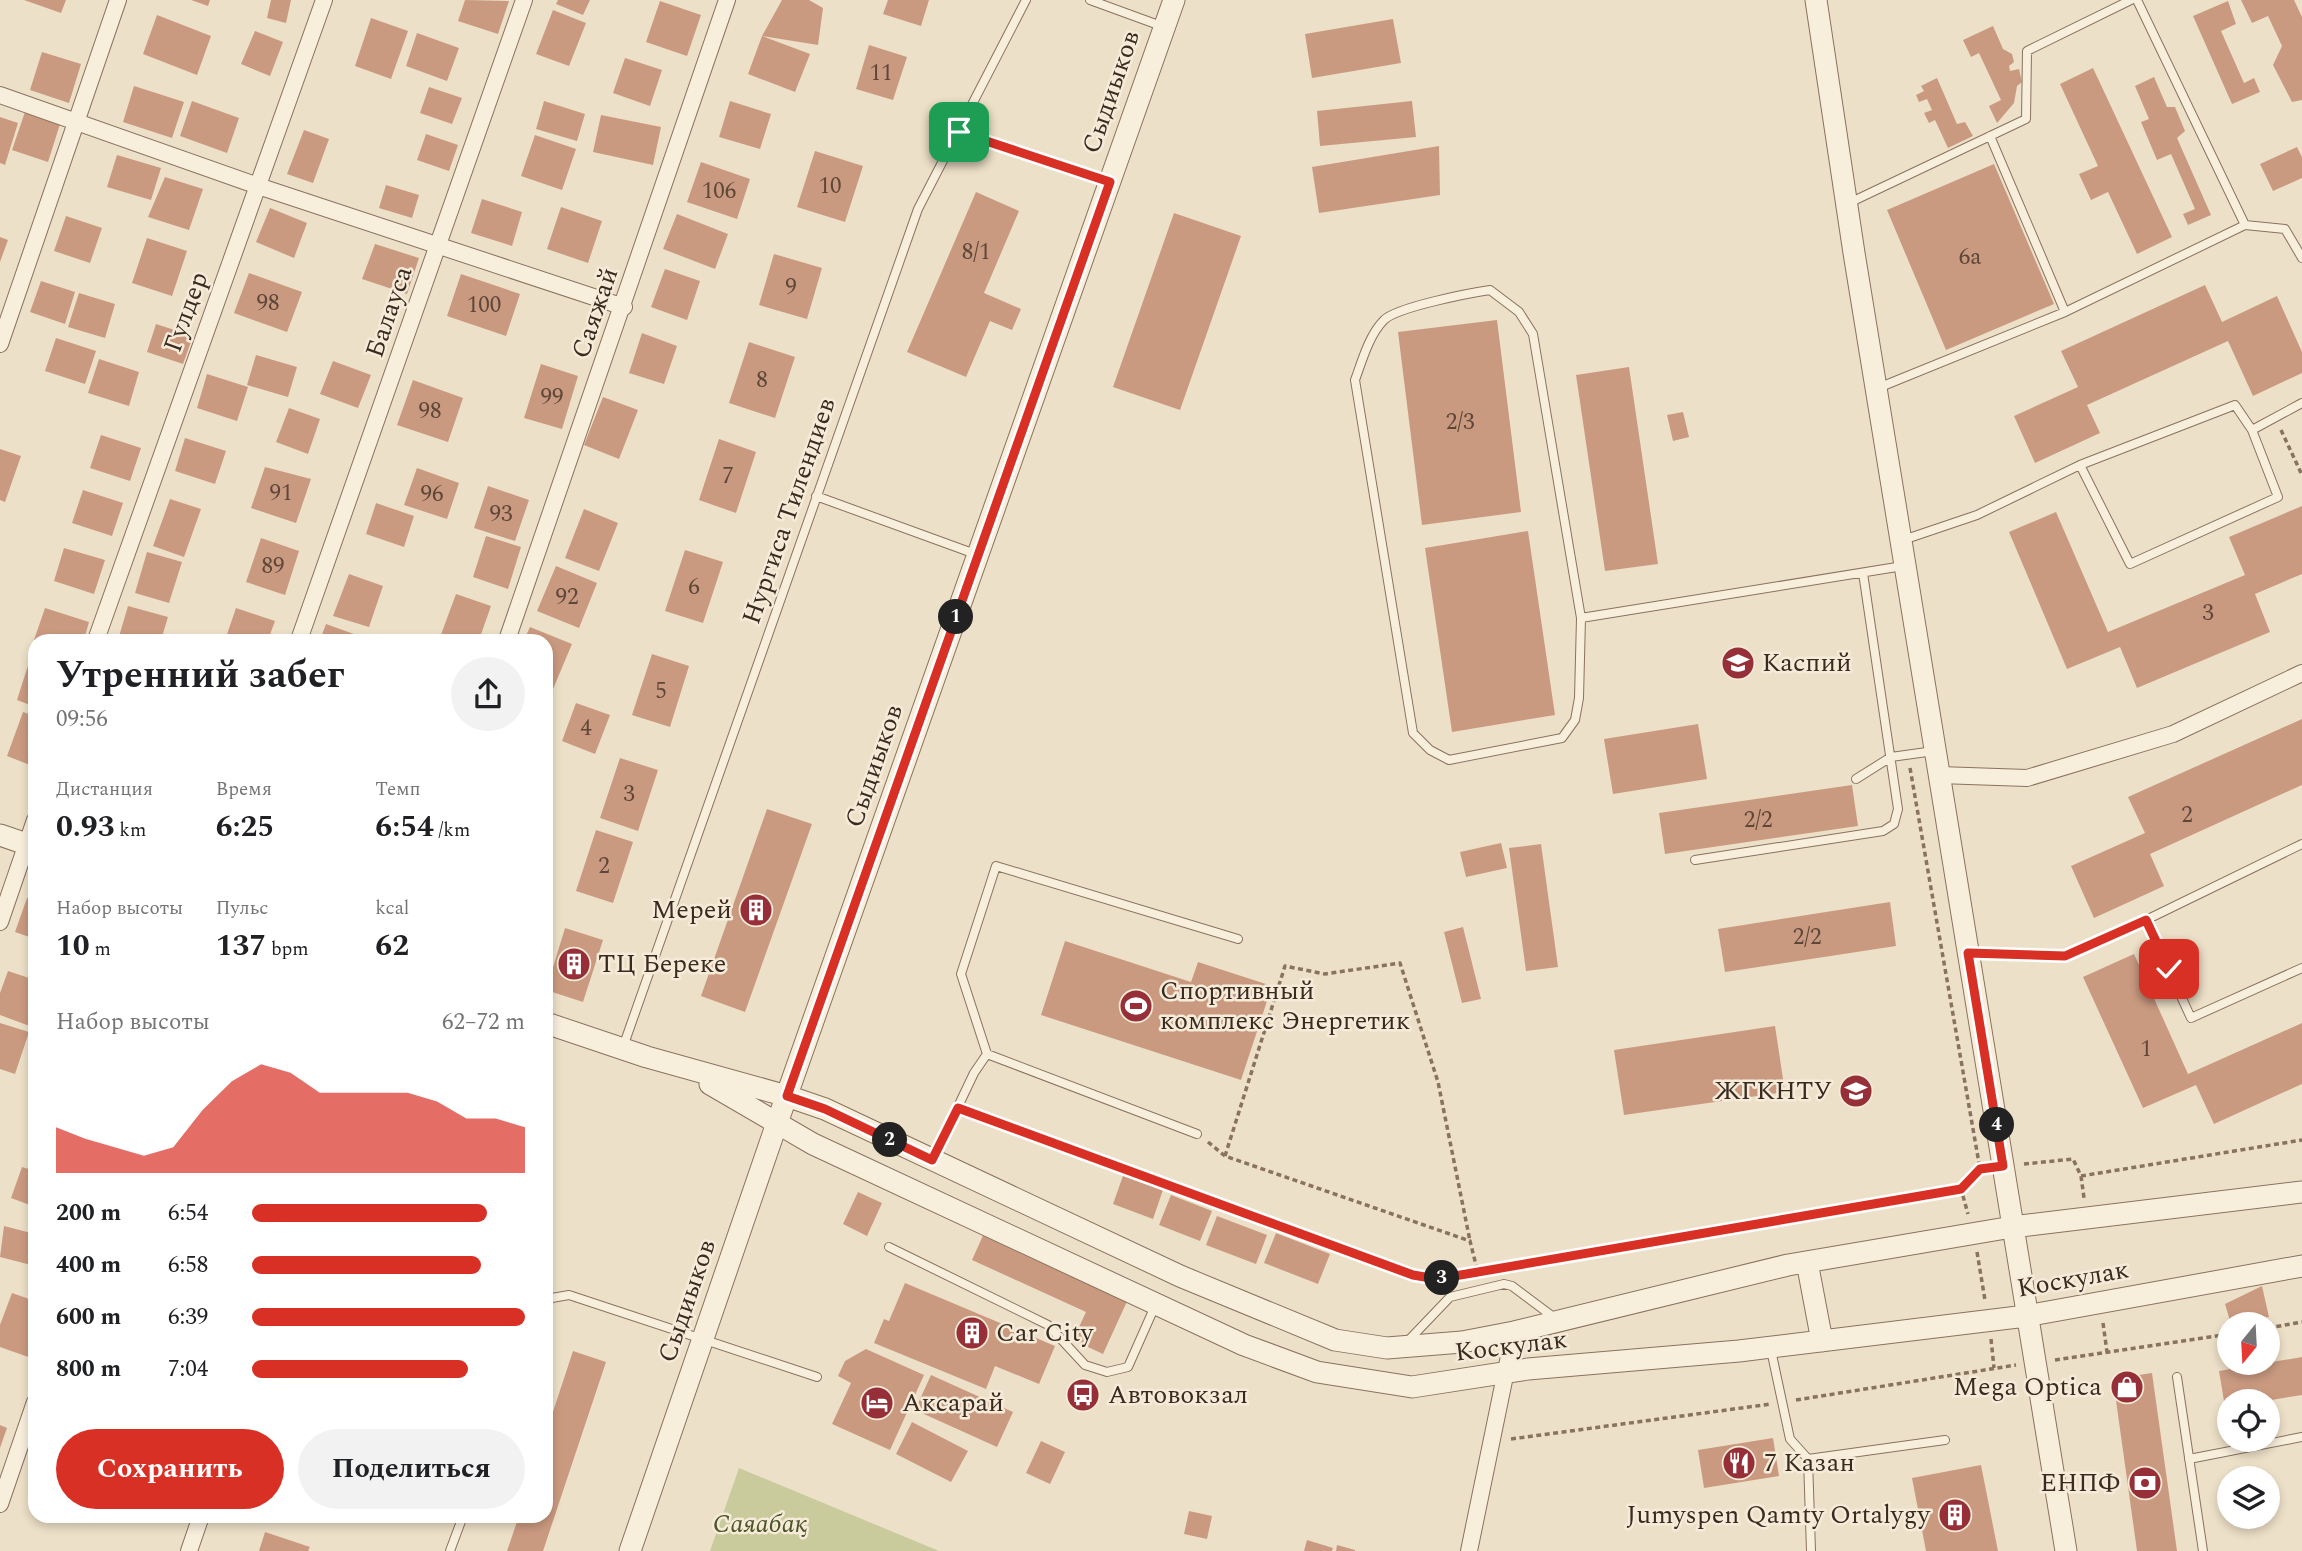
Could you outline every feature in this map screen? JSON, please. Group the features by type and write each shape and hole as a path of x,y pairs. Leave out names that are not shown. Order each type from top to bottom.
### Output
{"street":[{"path":"0,344 118,0"},
{"name":"Гулдер","path":"98,634 324,0"},
{"name":"Балауса","path":"301,634 524,0"},
{"name":"Саяжай","path":"509,634 624,307 727,0"},
{"name":"Сыдиыков","path":"630,1551 777,1124 1174,0"},
{"path":"1816,0 1846,204 2066,1551"},
{"path":"0,95 258,186 439,243 624,307"},
{"path":"1939,775 2027,778 2172,734 2302,673"},
{"path":"0,835 28,845"},
{"path":"0,922 28,853"},
{"path":"553,1025 647,1057"},
{"name":"Коскулак","path":"647,1057 825,1109 1180,1276 1335,1340 1387,1348 1462,1342 1514,1332 1807,1262 1974,1233 2302,1192"},
{"name":"Коскулак","path":"647,1057 720,1088 813,1144 1244,1345 1317,1372 1412,1387 1506,1373 1771,1347 2026,1316 2302,1266"},
{"path":"1807,1262 1822,1341"},
{"path":"1469,1551 1514,1332"},
{"path":"0,1504 28,1422"},
{"path":"189,1551 199,1523"}],"lane":[{"name":"Нургиса Тилендиев","path":"622,1050 918,209 1026,0"},
{"path":"1090,0 1164,27"},
{"path":"1846,204 2026,119 2027,51 2131,0"},
{"path":"2137,0 2245,225"},
{"path":"959,132 1110,182"},
{"path":"1990,136 2065,312"},
{"path":"1878,388 2065,312 2245,225 2285,229 2302,258"},
{"path":"1490,290 1519,312 1533,334 1581,618 1579,698 1575,720 1562,738 1449,760 1430,750 1413,733 1355,380 1367,347 1385,319 1459,294 1490,290"},
{"path":"2252,430 2302,403"},
{"path":"1902,541 1977,515 2080,466 2235,405 2252,430 2278,497 2130,564 2080,466"},
{"path":"816,496 978,555"},
{"path":"1581,618 1906,566"},
{"path":"1695,860 1883,831 1894,824 1898,809 1863,573"},
{"path":"1856,779 1891,757 1935,751"},
{"path":"1968,953 2065,956 2302,844"},
{"path":"932,1160 987,1054 961,974 996,866 1238,939"},
{"path":"2146,920 2192,1018 2302,968"},
{"path":"987,1054 1197,1134"},
{"path":"889,1248 1048,1325 1085,1364 1107,1372 1128,1367 1156,1303"},
{"path":"1401,1347 1450,1297 1504,1284 1520,1290 1559,1321"},
{"path":"553,1298 569,1295 817,1377"},
{"path":"1771,1347 1790,1438 1808,1459 1811,1551"},
{"path":"2177,1377 2203,1551"},
{"path":"2189,1459 2302,1437"},
{"path":"1808,1459 1945,1440"},
{"path":"450,1551 460,1523"}],"path":[{"path":"2275,418 2302,475"},
{"path":"1908,755 1980,1169"},
{"path":"1226,1156 1285,965 1325,975 1400,963 1438,1082 1477,1272"},
{"path":"958,1108 1413,1275 1437,1279 1795,1215 1961,1189 1980,1169 2073,1159 2081,1176 2087,1217"},
{"path":"1197,1134 1226,1156 1470,1241"},
{"path":"2081,1176 2302,1140"},
{"path":"1961,1189 1974,1233 1994,1368"},
{"path":"2101,1303 2106,1352"},
{"path":"2280,1326 2302,1322"},
{"path":"1492,1442 1783,1402 2217,1336"}],"green space":[{"name":"Саяабақ","path":"739,1468 939,1551 710,1551"}],"building":[{"path":"24,0 66,0 61,13"},
{"path":"191,0 210,0 208,6"},
{"path":"271,0 291,0 286,23 267,18"},
{"path":"465,0 509,1 498,34 458,21"},
{"path":"558,0 590,0 583,15 556,4"},
{"path":"782,0 809,0 823,8 818,45 762,36"},
{"path":"888,0 929,0 921,26 883,14"},
{"path":"2241,0 2294,0 2302,17 2302,100 2292,102 2273,65 2282,46 2268,16 2252,23"},
{"path":"660,1 701,15 687,56 646,42"},
{"path":"2228,1 2236,24 2221,31 2244,83 2254,78 2260,92 2232,104 2193,16"},
{"path":"553,10 586,23 569,66 536,54"},
{"path":"157,15 211,36 197,75 143,54"},
{"path":"371,18 408,31 391,79 355,66"},
{"path":"1393,19 1401,63 1312,78 1305,34"},
{"path":"1993,26 2003,49 2012,54 2014,62 2009,66 2010,71 2019,69 2022,82 2017,86 2014,103 1997,123 1989,106 2001,100 1979,53 1971,57 1963,40"},
{"path":"255,31 283,42 270,76 241,64"},
{"path":"417,33 459,48 447,81 406,66"},
{"path":"762,36 810,54 795,92 748,74"},
{"path":"869,45 907,57 893,100 856,89"},
{"path":"42,52 81,64 69,103 30,90"},
{"path":"625,58 662,70 650,106 613,93"},
{"path":"2093,68 2172,237 2137,254 2108,192 2091,200 2079,174 2098,166 2060,84"},
{"path":"2154,77 2167,107 2175,107 2185,131 2177,138 2211,215 2188,225 2183,214 2195,209 2171,154 2157,160 2141,122 2149,119 2135,86"},
{"path":"1937,78 1957,124 1965,122 1973,136 1948,148 1935,120 1929,123 1924,113 1932,110 1927,99 1919,102 1916,95 1924,91 1921,86"},
{"path":"134,86 184,102 172,138 123,122"},
{"path":"429,87 462,98 452,124 420,113"},
{"path":"192,101 239,118 227,153 180,136"},
{"path":"544,101 585,114 577,141 536,129"},
{"path":"730,101 771,114 760,149 719,137"},
{"path":"1412,101 1416,137 1320,146 1317,111"},
{"path":"26,109 61,121 48,162 12,150"},
{"path":"601,115 661,127 653,165 593,152"},
{"path":"0,117 18,123 5,165 0,163"},
{"path":"304,130 329,139 313,183 287,174"},
{"path":"426,134 458,145 449,171 417,160"},
{"path":"535,135 576,149 562,190 521,176"},
{"path":"1439,146 1440,195 1319,213 1312,167"},
{"path":"2297,147 2302,157 2302,178 2273,191 2260,164"},
{"path":"815,151 863,166 845,222 797,207"},
{"path":"117,155 161,168 151,200 107,187"},
{"path":"701,162 750,179 737,219 687,202"},
{"path":"1994,164 2054,304 1946,350 1887,210"},
{"path":"165,177 203,189 189,230 148,217"},
{"path":"386,185 419,195 412,218 379,208"},
{"path":"976,192 1019,211 984,293 1021,309 1012,330 990,321 966,377 907,352"},
{"path":"482,199 522,212 512,246 471,233"},
{"path":"561,207 602,221 588,263 547,249"},
{"path":"270,208 307,223 294,258 256,242"},
{"path":"1174,213 1241,236 1180,410 1113,387"},
{"path":"677,214 728,234 715,269 663,249"},
{"path":"66,216 102,228 90,263 54,251"},
{"path":"0,237 8,240 0,262"},
{"path":"147,238 187,251 172,296 132,283"},
{"path":"375,244 419,258 407,294 362,279"},
{"path":"774,254 822,268 807,319 759,305"},
{"path":"665,269 700,281 687,320 651,307"},
{"path":"249,273 302,292 287,332 234,313"},
{"path":"461,274 520,294 506,336 447,316"},
{"path":"41,281 75,292 65,324 30,312"},
{"path":"2205,285 2222,322 2277,296 2302,352 2302,373 2253,396 2228,341 2087,405 2100,433 2035,463 2014,416 2078,387 2061,351"},
{"path":"79,293 115,304 105,338 68,327"},
{"path":"1497,320 1521,512 1422,525 1398,332"},
{"path":"156,324 193,336 183,364 147,352"},
{"path":"642,333 677,346 664,384 629,373"},
{"path":"56,338 96,351 85,384 45,371"},
{"path":"749,342 795,357 775,418 729,403"},
{"path":"256,355 297,367 288,397 247,385"},
{"path":"99,359 139,372 129,406 88,393"},
{"path":"333,361 371,375 358,408 320,394"},
{"path":"541,364 578,376 562,429 524,418"},
{"path":"1629,367 1658,564 1605,571 1576,375"},
{"path":"207,374 248,387 237,421 197,408"},
{"path":"413,380 463,398 448,442 397,425"},
{"path":"603,397 638,410 619,459 584,445"},
{"path":"289,408 320,419 308,454 276,442"},
{"path":"1683,412 1689,437 1673,441 1667,415"},
{"path":"101,435 141,448 130,481 90,468"},
{"path":"185,438 226,451 215,484 175,471"},
{"path":"719,439 756,452 736,513 699,500"},
{"path":"0,449 21,456 5,502 0,500"},
{"path":"265,467 311,479 296,523 251,508"},
{"path":"417,468 459,483 447,519 404,505"},
{"path":"488,486 529,500 515,541 474,528"},
{"path":"83,490 123,503 112,536 72,523"},
{"path":"170,499 201,509 184,557 153,546"},
{"path":"376,503 414,516 404,547 366,534"},
{"path":"2302,506 2302,574 2255,594 2270,632 2137,688 2120,647 2067,669 2009,532 2056,512 2108,632 2245,575 2229,537"},
{"path":"584,509 618,523 599,571 565,558"},
{"path":"1528,531 1555,715 1452,732 1425,548"},
{"path":"486,536 521,547 508,589 473,577"},
{"path":"261,538 299,551 285,595 246,582"},
{"path":"64,548 105,560 94,594 54,581"},
{"path":"685,550 723,562 703,623 665,611"},
{"path":"147,552 182,562 169,603 135,593"},
{"path":"556,566 597,583 579,628 537,611"},
{"path":"349,574 383,586 369,627 333,616"},
{"path":"456,594 491,606 481,634 441,634"},
{"path":"128,606 168,617 163,634 120,634"},
{"path":"45,608 89,622 86,634 36,634"},
{"path":"236,608 275,621 270,634 227,634"},
{"path":"326,624 354,634 322,634"},
{"path":"530,627 547,634 527,634"},
{"path":"553,636 572,644 553,689"},
{"path":"652,654 689,666 670,727 632,715"},
{"path":"28,666 28,704 17,700"},
{"path":"576,703 610,715 595,754 562,741"},
{"path":"23,712 28,714 28,764 7,756"},
{"path":"2302,719 2302,785 2150,854 2164,886 2094,918 2071,866 2145,833 2128,797"},
{"path":"1698,724 1707,779 1613,794 1604,739"},
{"path":"620,758 658,770 638,831 600,818"},
{"path":"1852,785 1858,826 1665,854 1659,813"},
{"name":"Мерей","path":"767,809 812,824 745,1012 701,996"},
{"path":"596,830 633,842 613,903 576,891"},
{"path":"1501,843 1507,868 1466,877 1460,852"},
{"path":"1541,844 1558,967 1526,971 1509,848"},
{"path":"27,898 28,898 28,937 15,932"},
{"path":"1890,902 1896,946 1725,972 1718,929"},
{"path":"1463,927 1481,999 1462,1003 1444,932"},
{"name":"ТЦ Береке","path":"565,928 603,940 583,1002 553,992 553,967"},
{"path":"1065,941 1191,982 1198,962 1272,986 1241,1080 1041,1015"},
{"path":"2134,954 2188,1074 2302,1023 2302,1084 2214,1124 2196,1085 2143,1108 2083,977"},
{"path":"8,971 28,978 28,1025 0,1015 0,993"},
{"path":"0,1023 28,1032 15,1074 0,1069"},
{"path":"1775,1026 1785,1092 1624,1115 1614,1050"},
{"path":"22,1167 28,1169 28,1204 11,1198"},
{"path":"1124,1173 1164,1187 1153,1219 1113,1204"},
{"path":"858,1192 882,1203 867,1236 843,1224"},
{"path":"1171,1195 1212,1211 1200,1241 1159,1225"},
{"path":"1217,1216 1267,1235 1256,1264 1206,1245"},
{"path":"4,1226 28,1232 28,1264 0,1257"},
{"path":"985,1231 1129,1297 1103,1354 1073,1340 1086,1312 972,1260"},
{"path":"1276,1233 1330,1254 1318,1284 1264,1263"},
{"name":"Car City","path":"905,1283 1055,1346 1039,1384 995,1366 986,1389 874,1343 884,1319 889,1321"},
{"path":"2262,1286 2268,1312 2227,1312 2225,1304"},
{"path":"12,1293 28,1299 28,1357 0,1347 0,1325"},
{"name":"Аксарай","path":"866,1349 924,1375 890,1450 832,1424 851,1383 838,1376 845,1361"},
{"path":"573,1351 606,1362 553,1521 553,1412"},
{"path":"2302,1357 2302,1395 2280,1399 2280,1389 2222,1389 2220,1376 2280,1376 2280,1361"},
{"path":"2152,1373 2177,1551 2137,1551 2113,1379"},
{"path":"931,1375 1013,1412 997,1447 915,1410"},
{"path":"912,1422 968,1451 951,1482 896,1454"},
{"path":"0,1425 7,1428 0,1448"},
{"name":"7 Казан","path":"1773,1438 1779,1476 1704,1488 1698,1450"},
{"path":"1041,1441 1065,1452 1050,1484 1026,1473"},
{"name":"Jumyspen Qamty Ortalygy","path":"1981,1465 1998,1551 1926,1551 1912,1478"},
{"path":"1189,1511 1212,1516 1207,1539 1184,1534"},
{"path":"517,1523 552,1523 543,1551 507,1551"},
{"path":"265,1532 310,1547 308,1551 259,1551"},
{"path":"1307,1540 1333,1548 1332,1551 1304,1551"},
{"path":"1337,1545 1355,1550 1355,1551 1336,1551"}],"place":[{"name":"Каспий","path":"1738,663"},
{"name":"Мерей","path":"756,910"},
{"name":"ТЦ Береке","path":"574,964"},
{"name":"Спортивный комплекс Энергетик","path":"1136,1006"},
{"name":"ЖГКНТУ","path":"1856,1091"},
{"name":"Car City","path":"972,1333"},
{"name":"Mega Optica","path":"2127,1387"},
{"name":"Автовокзал","path":"1083,1395"},
{"name":"Аксарай","path":"877,1403"},
{"name":"7 Казан","path":"1739,1463"},
{"name":"ЕНПФ","path":"2145,1483"},
{"name":"Jumyspen Qamty Ortalygy","path":"1955,1515"}],"route":[{"path":"959,132 1110,182 787,1096 825,1109 932,1160 958,1108 1413,1275 1437,1279 1808,1213 1961,1189 1980,1169 2003,1166 1968,953 2065,956 2146,920 2169,969"}]}
